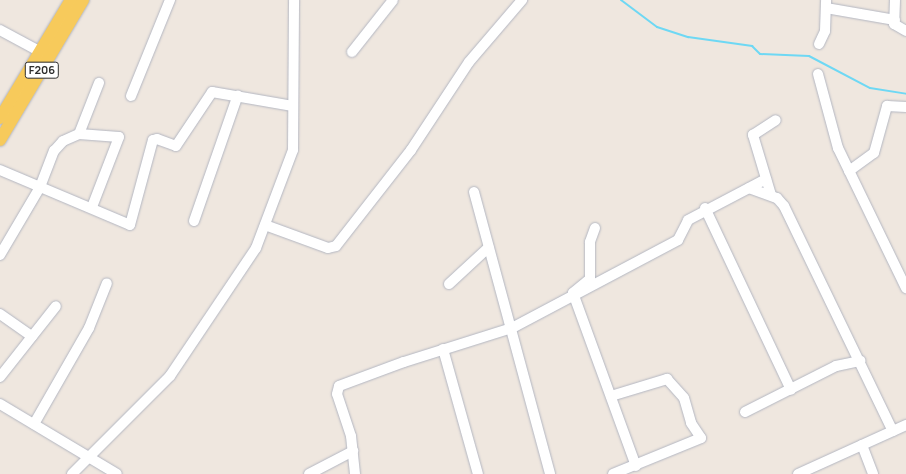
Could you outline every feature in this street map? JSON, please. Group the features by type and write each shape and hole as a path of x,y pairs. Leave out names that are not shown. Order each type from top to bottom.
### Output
{"main road":[{"name":"F206","path":"0,118 71,0"},
{"name":"F206","path":"0,140 83,0"}],"street":[{"path":"131,96 170,0"},
{"path":"72,474 170,376 256,248 293,150 294,0"},
{"path":"352,52 393,0"},
{"path":"265,225 328,248 336,246 411,150 473,57 522,0"},
{"path":"895,0 894,24 906,31"},
{"path":"819,44 825,31 826,4 894,20"},
{"path":"0,30 39,51"},
{"path":"818,74 838,148 906,288"},
{"path":"79,134 99,83"},
{"path":"0,170 92,207 130,225 153,140 158,138 176,146 212,92 238,95 293,106"},
{"path":"194,221 238,95"},
{"path":"849,171 874,153 887,106 906,107"},
{"path":"771,195 753,135 776,120"},
{"path":"0,255 40,187 54,151 63,141 79,134 119,138 92,207"},
{"path":"355,474 351,436 337,394 339,386 443,349 512,328 573,293 678,240 688,220 705,208 766,179"},
{"path":"748,188 771,195 784,206 894,431"},
{"path":"474,192 512,328 550,474"},
{"path":"705,208 791,390"},
{"path":"573,293 590,279 590,242 595,228"},
{"path":"449,284 489,247"},
{"path":"34,424 89,328 107,283"},
{"path":"573,293 636,466"},
{"path":"0,377 56,306"},
{"path":"0,314 32,336"},
{"path":"443,349 478,474"},
{"path":"746,412 836,366 860,361"},
{"path":"611,396 667,379 684,398 691,424 701,438 636,466 613,474"},
{"path":"0,404 90,455 117,474"},
{"path":"798,474 906,425"},
{"path":"862,445 873,474"},
{"path":"309,474 353,451"}],"waterway":[{"path":"621,0 657,27 688,37 752,46 760,54 809,56 870,88 906,94"}]}
